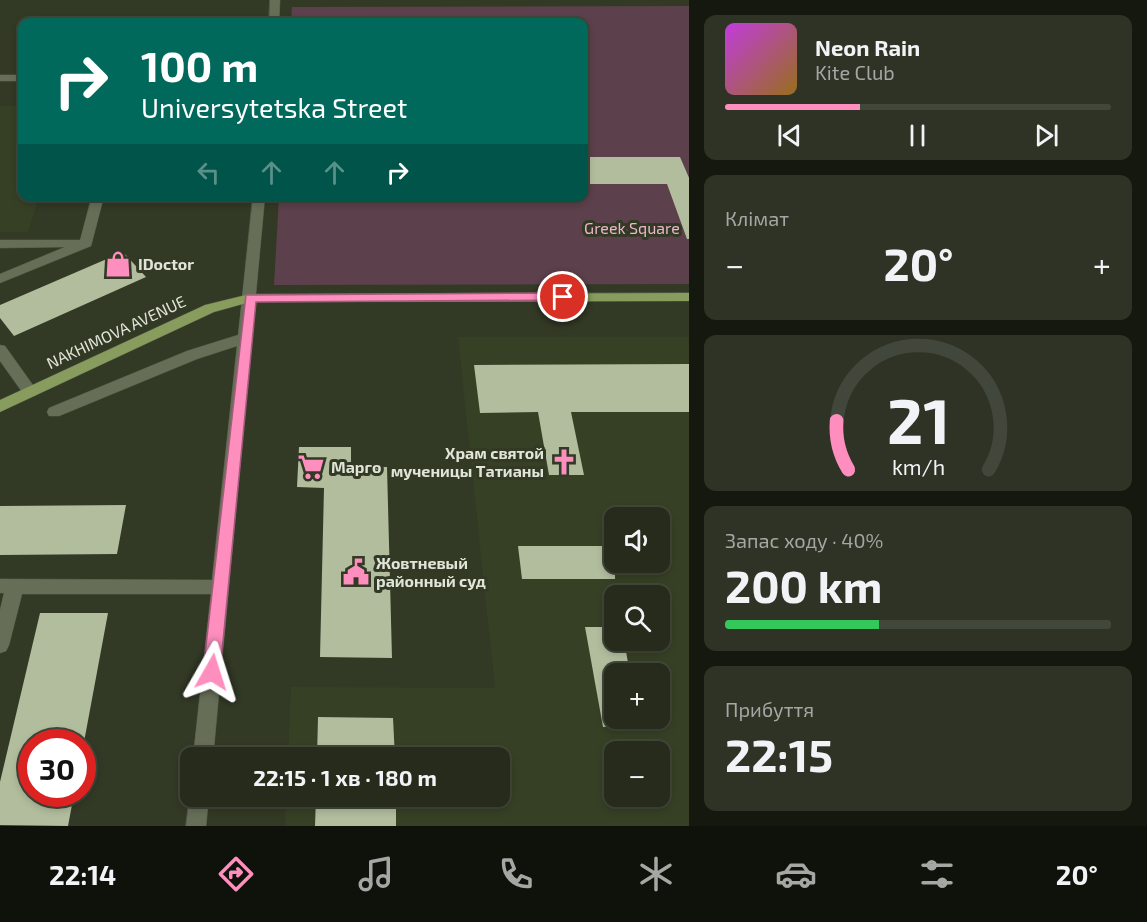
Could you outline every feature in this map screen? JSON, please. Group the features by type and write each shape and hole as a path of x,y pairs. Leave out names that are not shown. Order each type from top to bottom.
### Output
{"main road":[{"name":"NAKHIMOVA AVENUE","path":"0,406 210,308 250,298 689,297"}],"street":[{"path":"274,18 275,0"},
{"path":"0,78 18,78"},
{"path":"86,243 97,201"},
{"path":"204,747 259,201"},
{"path":"0,244 86,243"},
{"path":"0,279 86,243"},
{"path":"54,412 192,355 246,338"},
{"path":"0,351 30,392"},
{"path":"0,645 8,586 221,587"},
{"path":"196,826 198,807"}],"shaded area":[{"path":"0,106 18,106 18,201 38,201 28,232 0,232"},
{"path":"458,337 689,337 689,826 285,826 286,807 510,807 510,747 288,747 291,687 495,688"}],"green space":[{"name":"Greek Square","path":"689,6 689,284 274,285 279,201 588,201 588,18 291,18 292,7"}],"building":[{"path":"588,157 680,157 689,178 689,239 687,239 667,184 588,184"},
{"path":"123,252 146,277 14,336 0,318 0,305"},
{"path":"689,364 689,412 571,412 584,475 549,475 538,412 480,413 474,365"},
{"name":"Жовтневый районный суд","path":"299,447 351,447 351,467 387,467 392,658 320,657 324,488 297,487"},
{"path":"126,505 117,554 0,555 0,506"},
{"path":"518,546 604,546 604,573 615,573 615,579 522,579"},
{"path":"40,613 108,613 86,729 18,729 18,807 72,807 68,826 0,825 0,782"},
{"path":"585,627 604,627 604,651 626,651 628,663 604,663 603,727"},
{"path":"318,717 393,718 394,747 317,747"},
{"path":"316,807 396,807 396,826 315,826"}],"place":[{"name":"IDoctor","path":"118,264"},
{"name":"Храм святой мученицы Татианы","path":"564,462"},
{"name":"Марго","path":"311,467"},
{"name":"Жовтневый районный суд","path":"356,572"}],"route":[{"path":"212,672 250,298 563,297"}]}
